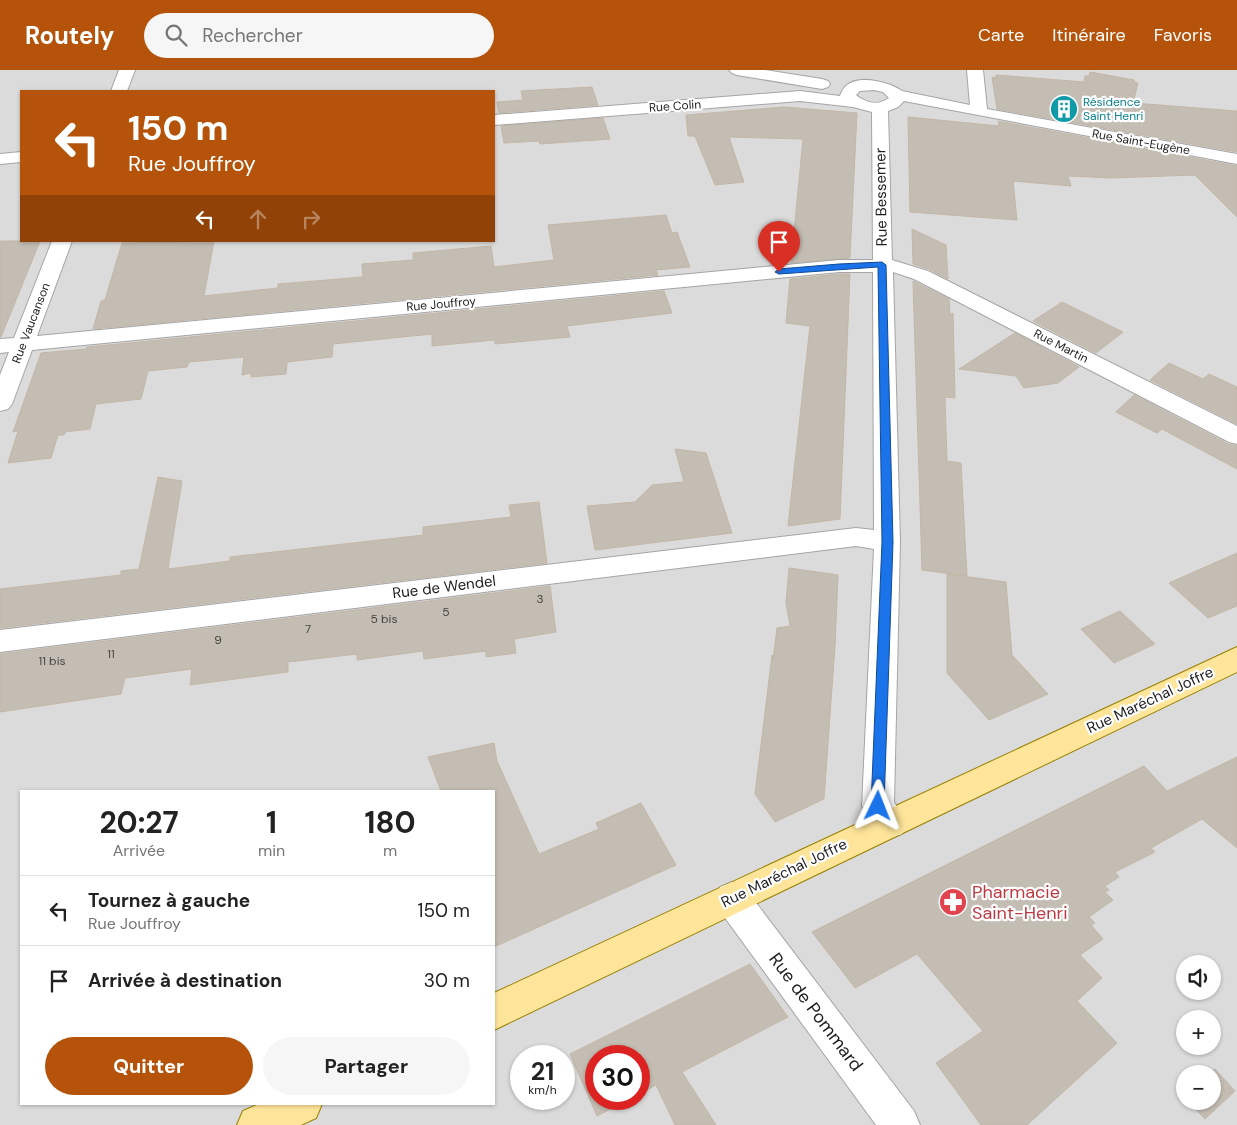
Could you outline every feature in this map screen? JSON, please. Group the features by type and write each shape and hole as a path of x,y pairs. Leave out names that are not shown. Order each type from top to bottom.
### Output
{"main road":[{"name":"Rue Maréchal Joffre","path":"495,1012 1237,659"},
{"path":"257,1125 300,1105"}],"street":[{"path":"119,90 127,70"},
{"name":"Rue Saint-Eugène","path":"737,70 788,74 871,98 980,112 1237,160"},
{"path":"975,70 980,112"},
{"name":"Rue Colin","path":"495,120 800,96 871,98"},
{"name":"Rue Bessemer","path":"871,98 882,265 887,542 878,806 890,823"},
{"path":"0,159 20,157"},
{"name":"Rue Vaucanson","path":"0,404 62,242"},
{"name":"Rue Jouffroy","path":"0,346 829,267 882,265"},
{"name":"Rue Martin","path":"882,265 896,266 921,275 1237,436"},
{"name":"Rue de Wendel","path":"0,640 856,536 887,542"},
{"name":"Rue de Pommard","path":"732,898 900,1125"}],"shaded area":[{"path":"0,70 1237,70 1237,1125 0,1125"}],"building":[{"name":"Résidence Saint Henri","path":"1090,72 1134,80 1134,82 1138,83 1133,103 1237,111 1237,152 997,109 992,77 996,78 996,75 1084,82 1085,76 1089,76"},
{"path":"592,87 598,105 499,113 497,102 523,100 521,91"},
{"path":"784,107 857,113 850,258 791,263 803,139 729,137 744,182 715,185 695,136 688,136 686,115"},
{"path":"908,117 999,126 998,121 1237,166 1237,217 1195,175 1111,178 1068,176 1071,186 1013,181 1017,220 910,212"},
{"path":"603,118 610,139 540,144 539,141 504,143 501,126"},
{"path":"666,215 672,233 677,232 690,267 656,270 658,275 93,329 101,301 105,300 122,243 214,242 204,296 278,288 278,284 363,277 362,264 413,260 413,253 491,246 494,267 554,260 548,225"},
{"path":"912,229 946,245 948,279 929,269 913,264"},
{"path":"0,241 40,242 1,337"},
{"path":"850,274 840,519 788,526 810,326 786,323 790,279"},
{"path":"913,281 949,299 950,315 953,313 955,398 945,397 947,461 961,463 967,576 922,570"},
{"path":"664,291 672,313 567,326 570,337 495,344 495,340 432,346 432,334 333,344 332,357 287,362 286,374 251,377 251,373 242,375 244,357 189,362 187,367 148,371 141,399 96,404 90,429 65,432 64,435 58,435 51,458 8,463 18,431 13,432 41,353"},
{"path":"1062,302 1123,332 1096,353 1033,321"},
{"path":"1015,333 1079,367 1058,383 1024,388 1016,376 959,369"},
{"path":"1169,363 1203,379 1209,374 1237,387 1237,424 1150,380"},
{"path":"1134,395 1228,444 1237,446 1237,469 1162,429 1157,433 1116,412"},
{"path":"675,449 706,453 732,533 595,550 587,506 635,502 652,485 684,482"},
{"path":"158,477 182,481 168,569 230,561 230,557 423,535 423,527 511,517 509,505 539,502 547,563 0,628 0,589 121,575 121,571 139,569"},
{"path":"1237,553 1237,606 1208,618 1169,583"},
{"path":"789,568 838,575 835,646 824,799 775,822 755,794 777,628 790,626 786,603"},
{"path":"947,574 1006,582 1012,655 1048,694 989,720 947,673"},
{"path":"550,586 556,632 514,639 516,653 486,657 486,651 424,659 423,651 357,660 357,654 288,662 288,672 190,685 192,669 125,678 121,694 0,712 0,654"},
{"path":"1120,611 1155,644 1114,663 1081,629"},
{"path":"494,743 497,761 539,854 599,829 596,823 641,803 676,865 495,947 495,790 441,790 428,757"},
{"path":"1237,757 1237,848 1202,819 1151,848 1155,852 1115,872 1119,877 1105,886 1109,890 1105,892 1113,900 1089,917 1095,923 1091,925 1103,939 1080,955 1102,978 1077,1001 1117,1043 1027,1125 981,1125 936,1063 983,1031 917,954 855,988 812,932 1144,766 1167,791"},
{"path":"750,964 788,1017 682,1072 716,1125 675,1125 656,1085 650,1088 650,1045 588,1045"},
{"path":"585,1046 585,1088 575,1065 575,1052"},
{"path":"1221,1076 1235,1091 1221,1104"},
{"path":"594,1110 609,1110 597,1116"},
{"path":"1196,1110 1215,1110 1205,1119"}],"place":[{"name":"Résidence Saint Henri","path":"1064,109"},
{"name":"Pharmacie Saint-Henri","path":"953,902"}],"route":[{"path":"779,272 839,266 882,265 887,542 878,806"}]}
